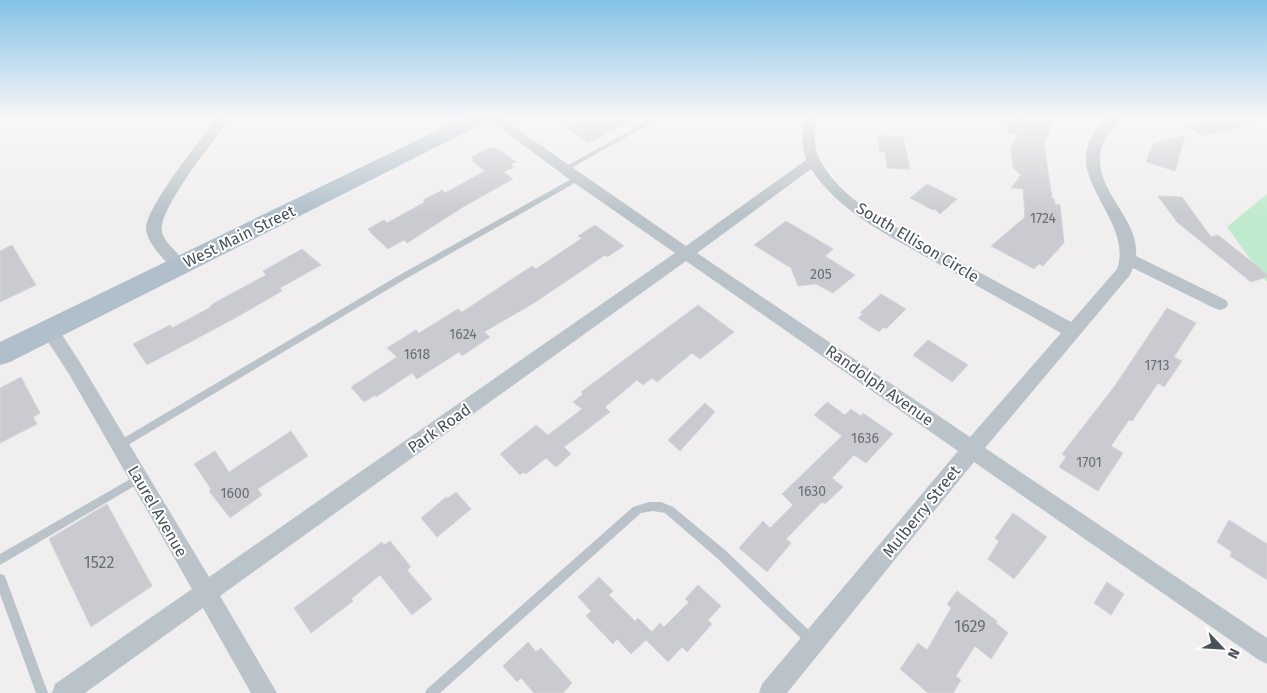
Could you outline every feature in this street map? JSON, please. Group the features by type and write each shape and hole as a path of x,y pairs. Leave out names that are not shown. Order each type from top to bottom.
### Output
{"main road":[{"name":"West Main Street","path":"0,354 413,150"}],"street":[{"path":"179,266 161,246 156,234 155,221 165,203 202,150"},
{"name":"Randolph Avenue","path":"538,150 1267,652"},
{"name":"South Ellison Circle","path":"811,150 813,161 834,188 877,221 1073,332"},
{"path":"1095,150 1093,166 1098,188 1123,233 1128,245 1128,259 1220,304"},
{"name":"Park Road","path":"64,693 813,161"},
{"name":"Mulberry Street","path":"771,693 972,449 1124,271 1128,259"},
{"name":"Laurel Avenue","path":"50,329 265,693"}],"lane":[{"path":"120,445 399,279 607,150"},
{"path":"0,560 139,478"},
{"path":"432,693 637,510 647,506 659,505 670,510 721,554 813,642"},
{"path":"0,579 42,693"}],"green space":[{"path":"1267,194 1267,282 1227,227"}],"building":[{"path":"484,150 500,150 516,162 511,164 514,167 504,172 513,179 463,207 407,243 404,240 388,249 370,232 368,229 384,220 387,223 425,202 423,200 442,190 445,193 485,171 472,161 474,160 471,157"},
{"path":"880,150 906,150 910,169 887,168 885,152"},
{"path":"1011,150 1045,150 1052,198 1055,204 1060,205 1064,243 1043,266 1039,264 1034,269 991,246 1025,217 1023,189 1011,188 1021,175 1013,168"},
{"path":"1151,150 1181,150 1175,171 1146,162"},
{"path":"927,184 957,199 940,214 935,209 933,210 910,198"},
{"path":"1158,196 1182,197 1211,237 1218,235 1267,274 1267,277 1251,282 1177,222"},
{"path":"786,221 833,249 825,256 855,275 833,293 816,284 798,286 791,268 754,245"},
{"path":"595,225 624,246 607,257 605,255 534,303 484,332 490,337 462,356 459,352 417,379 412,373 376,397 375,395 364,402 351,387 397,357 387,348 416,330 419,333 458,309 462,312 532,266 536,269 582,238 578,236"},
{"path":"12,245 36,285 0,302 0,251"},
{"path":"302,249 321,265 280,288 282,291 237,317 147,365 133,344 170,325 172,328 211,307 216,302 266,275 263,271"},
{"path":"881,294 906,309 886,329 884,327 879,332 858,318 863,314 860,313"},
{"path":"698,305 734,332 700,359 692,353 657,382 652,378 643,385 637,380 605,407 610,412 564,447 571,454 556,467 546,458 526,474 524,472 520,475 500,454 536,425 548,435 582,409 573,402 583,394 581,392"},
{"path":"1167,308 1196,323 1174,357 1182,361 1164,387 1158,383 1132,421 1129,420 1111,446 1123,453 1098,491 1059,467 1066,457 1062,454 1114,387"},
{"path":"928,340 968,365 952,382 913,355"},
{"path":"21,377 40,413 33,417 37,424 0,443 0,388"},
{"path":"827,402 845,415 851,409 861,416 863,413 893,434 866,463 854,455 832,478 843,487 825,504 822,502 786,539 791,543 767,572 739,548 763,521 770,528 793,505 782,494 842,436 814,415"},
{"path":"705,403 715,412 680,451 668,440"},
{"path":"291,431 308,456 259,488 258,490 262,495 230,518 209,491 211,489 194,464 215,451 229,472"},
{"path":"456,492 471,509 437,537 421,518 446,497 448,498"},
{"path":"107,504 152,586 91,627 49,539"},
{"path":"1013,513 1047,537 1014,579 988,559 999,541 995,538"},
{"path":"1229,520 1267,544 1267,580 1230,556 1232,552 1217,542"},
{"path":"390,541 411,567 407,570 432,599 412,615 380,575 351,599 353,601 311,633 294,608 382,542 384,545"},
{"path":"599,577 613,591 609,595 635,621 638,618 652,632 660,623 664,627 689,602 685,599 698,585 721,606 708,620 712,624 687,652 682,647 668,662 646,640 631,654 617,639 613,644 586,616 591,611 578,597"},
{"path":"1107,582 1124,594 1111,615 1094,603"},
{"path":"957,591 997,621 996,623 1008,633 991,659 975,646 956,676 961,680 953,693 928,693 900,669 918,643 927,650 951,608 947,604"},
{"path":"528,642 536,652 541,648 572,683 563,693 534,693 521,678 517,682 503,666"}]}
